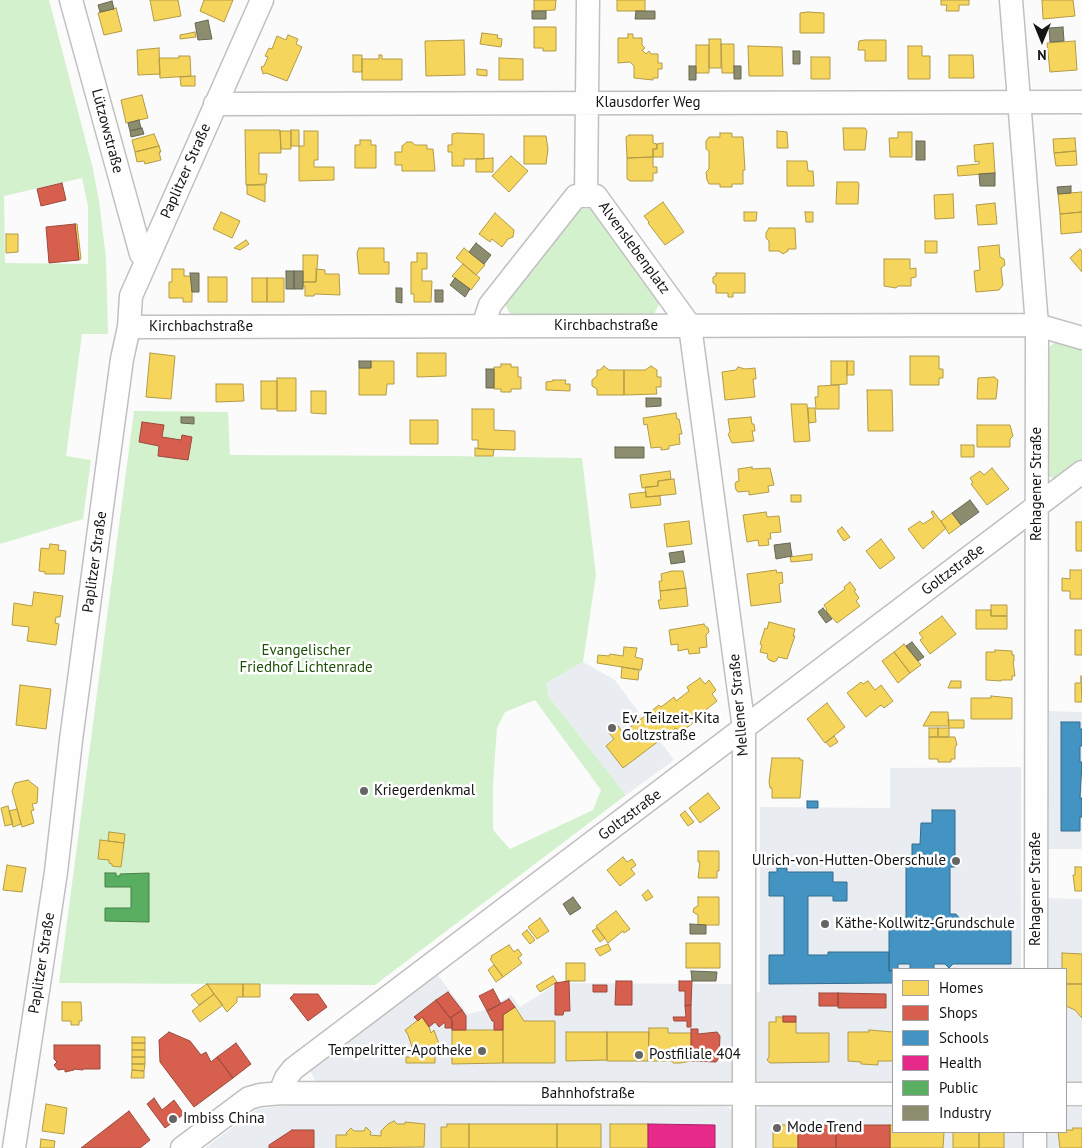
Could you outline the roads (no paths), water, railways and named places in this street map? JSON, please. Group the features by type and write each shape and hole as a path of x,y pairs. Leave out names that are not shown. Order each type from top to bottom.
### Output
{"street":[{"name":"Lützowstraße","path":"71,0 141,254 148,257"},
{"name":"Paplitzer Straße","path":"14,1148 56,872 72,731 122,359 129,327 131,296 262,0"},
{"path":"586,196 588,0"},
{"name":"Rehagener Straße","path":"1011,0 1037,325 1036,968"},
{"name":"Klausdorfer Weg","path":"215,104 1082,102"},
{"name":"Alvenslebenplatz","path":"483,326 490,305 576,196 596,196 690,326"},
{"name":"Kirchbachstraße","path":"129,327 1037,325 1082,338"},
{"name":"Mellener Straße","path":"690,326 744,729 744,1148"},
{"name":"Goltzstraße","path":"282,1093 286,1078 298,1065 1082,472"},
{"path":"182,1148 250,1098 282,1093"},
{"name":"Bahnhofstraße","path":"282,1093 892,1094"},
{"path":"1067,1094 1082,1094"},
{"path":"1035,1133 1035,1148"}],"place":[{"name":"Ev. Teilzeit-Kita Goltzstraße","path":"612,728"},
{"name":"Kriegerdenkmal","path":"364,791"},
{"name":"Ulrich-von-Hutten-Oberschule","path":"956,861"},
{"name":"Käthe-Kollwitz-Grundschule","path":"825,924"},
{"name":"Tempelritter-Apotheke","path":"482,1051"},
{"name":"Postfiliale 404","path":"639,1055"},
{"name":"Imbiss China","path":"173,1119"},
{"name":"Mode Trend","path":"777,1128"}],"park label":[{"name":"Evangelischer Friedhof Lichtenrade","path":"306,660"}]}
